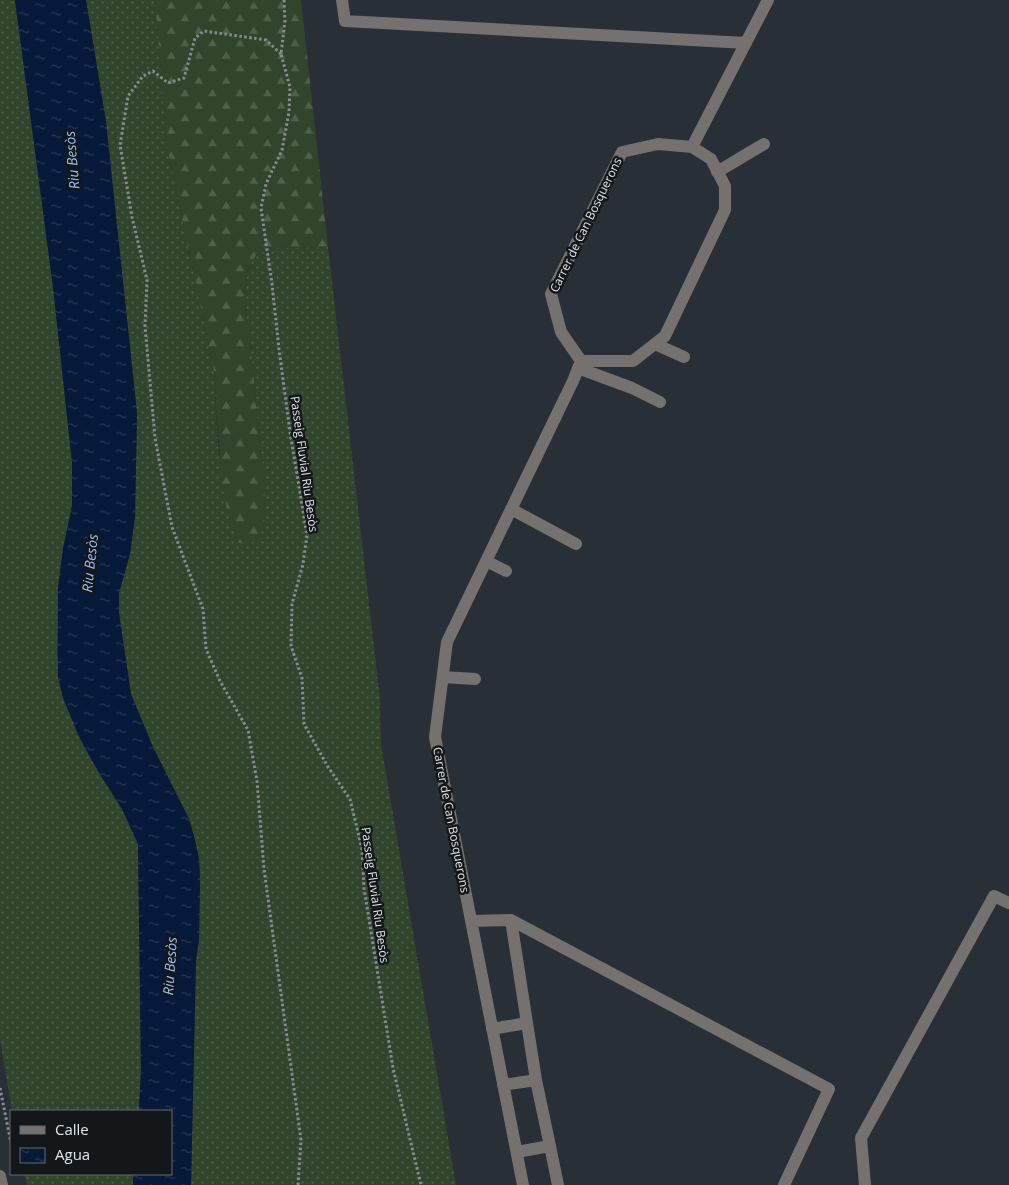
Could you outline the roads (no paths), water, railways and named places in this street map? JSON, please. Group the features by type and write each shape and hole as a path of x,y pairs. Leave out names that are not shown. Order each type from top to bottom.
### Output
{"street":[{"path":"342,0 345,21 746,43"},
{"path":"579,365 634,361 665,336 725,210 725,186 711,159 692,147 768,0"},
{"name":"Carrer de Can Bosquerons","path":"523,1185 435,737 447,642 579,365 561,332 551,294 622,152 658,144 692,147"},
{"path":"717,172 764,144"},
{"path":"655,344 684,357"},
{"path":"579,365 660,402"},
{"path":"511,510 576,544"},
{"path":"486,561 506,571"},
{"path":"443,677 475,679"},
{"path":"865,1185 861,1138 994,896 1009,903"},
{"path":"511,920 536,1080 558,1185"},
{"path":"471,921 511,920 829,1089 784,1185"},
{"path":"492,1029 527,1023"},
{"path":"503,1085 536,1080"},
{"path":"517,1152 550,1146"},
{"path":"0,1176 2,1185"}],"water":[{"name":"Riu Besòs","path":"15,0 86,0 106,122 137,413 135,517 130,554 119,593 119,613 131,694 153,747 189,819 199,859 199,940 196,960 191,1185 133,1185 133,1175 172,1175 172,1110 139,1110 141,1070 138,844 122,809 80,739 63,698 58,677 58,587 63,549 72,506 72,462 53,287"}]}
